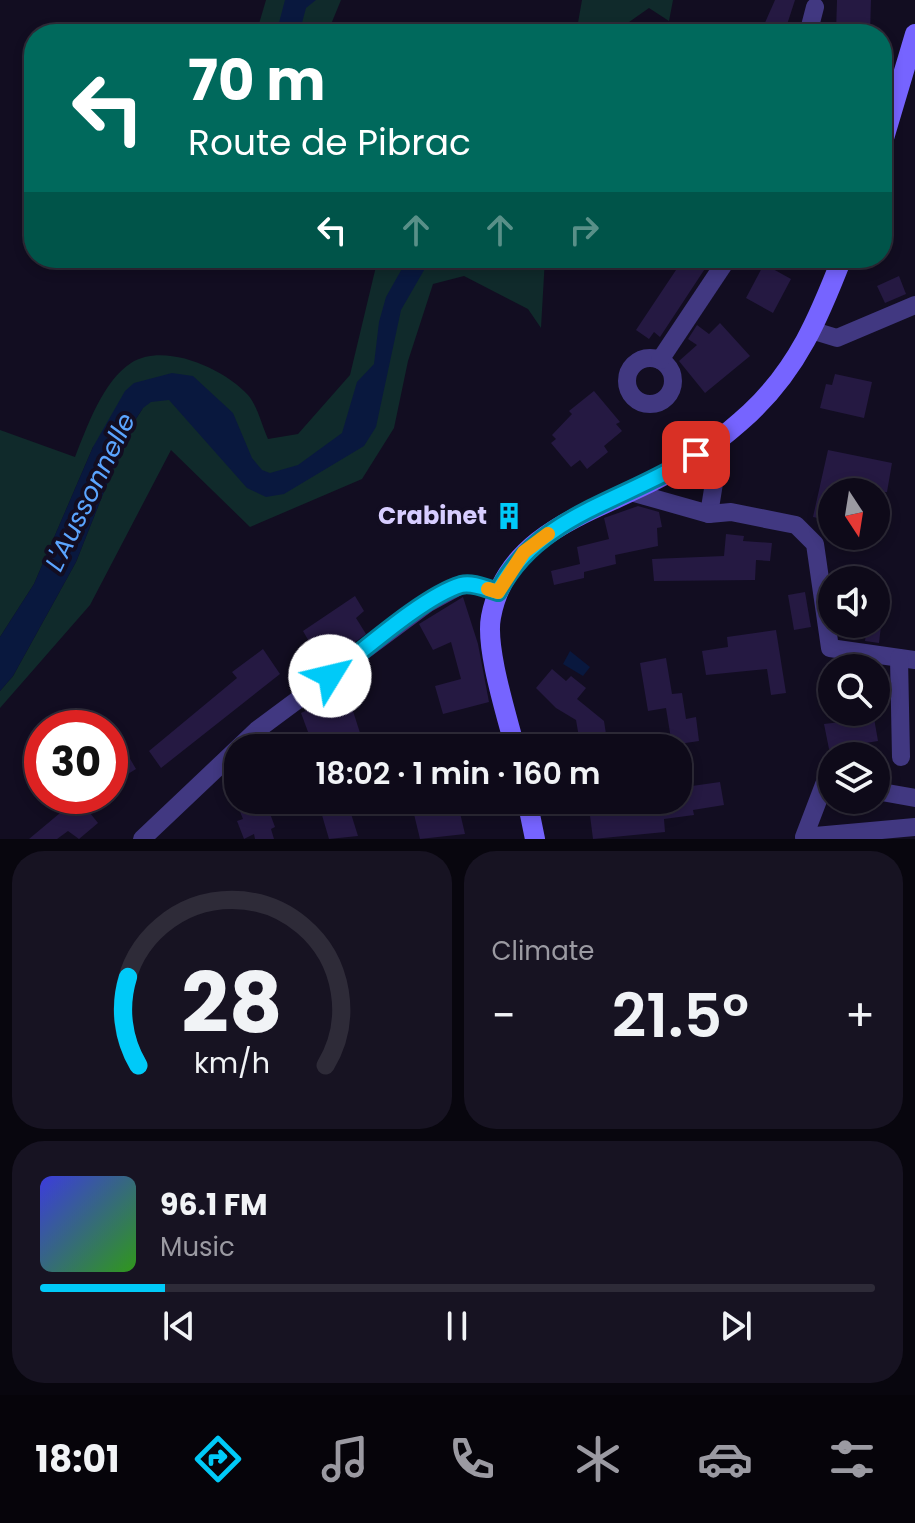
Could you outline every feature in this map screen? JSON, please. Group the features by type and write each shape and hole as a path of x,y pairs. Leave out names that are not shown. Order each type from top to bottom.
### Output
{"main road":[{"path":"892,113 913,46"},
{"path":"512,734 495,661 490,620 498,592 524,552 556,528 631,492 696,455 750,413 814,331 838,268"},
{"path":"530,814 535,839"}],"street":[{"path":"811,24 815,7"},
{"path":"660,360 721,268"},
{"path":"814,331 837,338 915,305"},
{"path":"696,455 714,483 709,514"},
{"path":"631,492 709,514 731,512 796,525 815,544 830,648 907,659 901,757"},
{"path":"142,839 257,730 428,603 461,585 472,584 498,592"},
{"path":"890,794 915,798"},
{"path":"818,800 804,837 915,827"}],"green space":[{"path":"266,0 341,0 331,24 259,24"},
{"path":"582,0 673,0 669,21 649,8 626,24 578,24"},
{"path":"376,268 544,268 541,328 528,309 464,276 433,284 408,361 394,428 362,479 250,527 171,450 90,605 0,708 0,691 13,676 76,562 128,431 143,408 93,447 34,584 0,637 0,430 75,457 97,406 112,381 131,363 160,355 209,367 237,385 254,404 268,439 298,434 350,375"}],"water":[{"path":"285,0 316,0 306,8 302,24 279,24"},
{"name":"L'Aussonnelle","path":"402,268 425,268 401,310 376,427 364,446 284,494 266,497 247,488 169,400 151,402 143,408 128,431 76,562 13,676 0,691 0,637 34,584 93,447 125,391 134,383 172,373 193,376 233,413 252,458 262,470 270,473 298,465 342,433 357,382 374,364 379,322 386,297"},
{"path":"570,651 590,667 583,676 563,664"}],"building":[{"path":"775,0 795,0 787,24 764,24"},
{"path":"837,0 871,0 870,24 836,24"},
{"path":"677,268 705,268 660,337 654,332 649,339 636,330"},
{"path":"762,268 771,268 791,279 773,313 746,298"},
{"path":"899,276 906,294 885,303 877,286"},
{"path":"720,323 750,356 705,393 679,361 697,345 688,339 697,325 709,334"},
{"path":"835,374 872,382 864,418 820,408 826,384 832,385"},
{"path":"594,391 620,422 616,424 622,431 604,446 608,452 587,469 580,460 571,467 551,443 556,439 552,435 572,414 569,411"},
{"path":"828,450 892,463 889,478 822,478"},
{"path":"818,495 818,518 813,517"},
{"path":"638,506 659,512 662,527 657,528 658,546 615,555 616,564 584,572 584,578 554,585 551,571 580,564 577,547 609,539 604,518"},
{"path":"726,534 744,536 743,541 772,543 770,561 756,560 755,580 654,581 652,559 724,556"},
{"path":"805,592 811,627 794,630 788,595"},
{"path":"355,596 364,611 356,618 366,634 323,666 303,631"},
{"path":"463,597 478,644 489,702 443,714 435,686 461,679 451,642 433,650 419,624"},
{"path":"776,630 786,693 771,695 767,669 706,675 702,651 728,647 727,637"},
{"path":"865,638 880,638 879,643 865,641"},
{"path":"263,649 280,674 161,768 149,751 237,678 232,672"},
{"path":"666,658 672,694 682,693 686,719 696,717 699,741 692,742 692,734 670,734 666,708 648,711 640,663"},
{"path":"552,669 566,681 571,676 586,688 577,699 604,721 606,734 578,734 576,720 556,708 536,688"},
{"path":"347,692 360,733 309,734 301,713"},
{"path":"824,726 875,726 878,741 872,742 828,742"},
{"path":"128,755 136,769 128,774"},
{"path":"720,782 724,805 693,810 694,815 664,819 665,832 593,839 590,814 692,814 692,786"},
{"path":"59,814 91,814 98,823 79,839 68,831 57,839 29,839"},
{"path":"241,814 270,814 275,827 271,829 274,839 255,839 254,834 244,839 237,821 243,819"},
{"path":"322,814 351,814 358,836 329,839"},
{"path":"414,814 460,814 465,834 420,839"}],"slow traffic":[{"path":"488,589 498,592 524,552 548,534"}],"place":[{"name":"Crabinet","path":"509,516"}],"route":[{"path":"330,676 428,603 461,585 472,584 498,592 524,552 566,520 631,492 696,455"}]}
